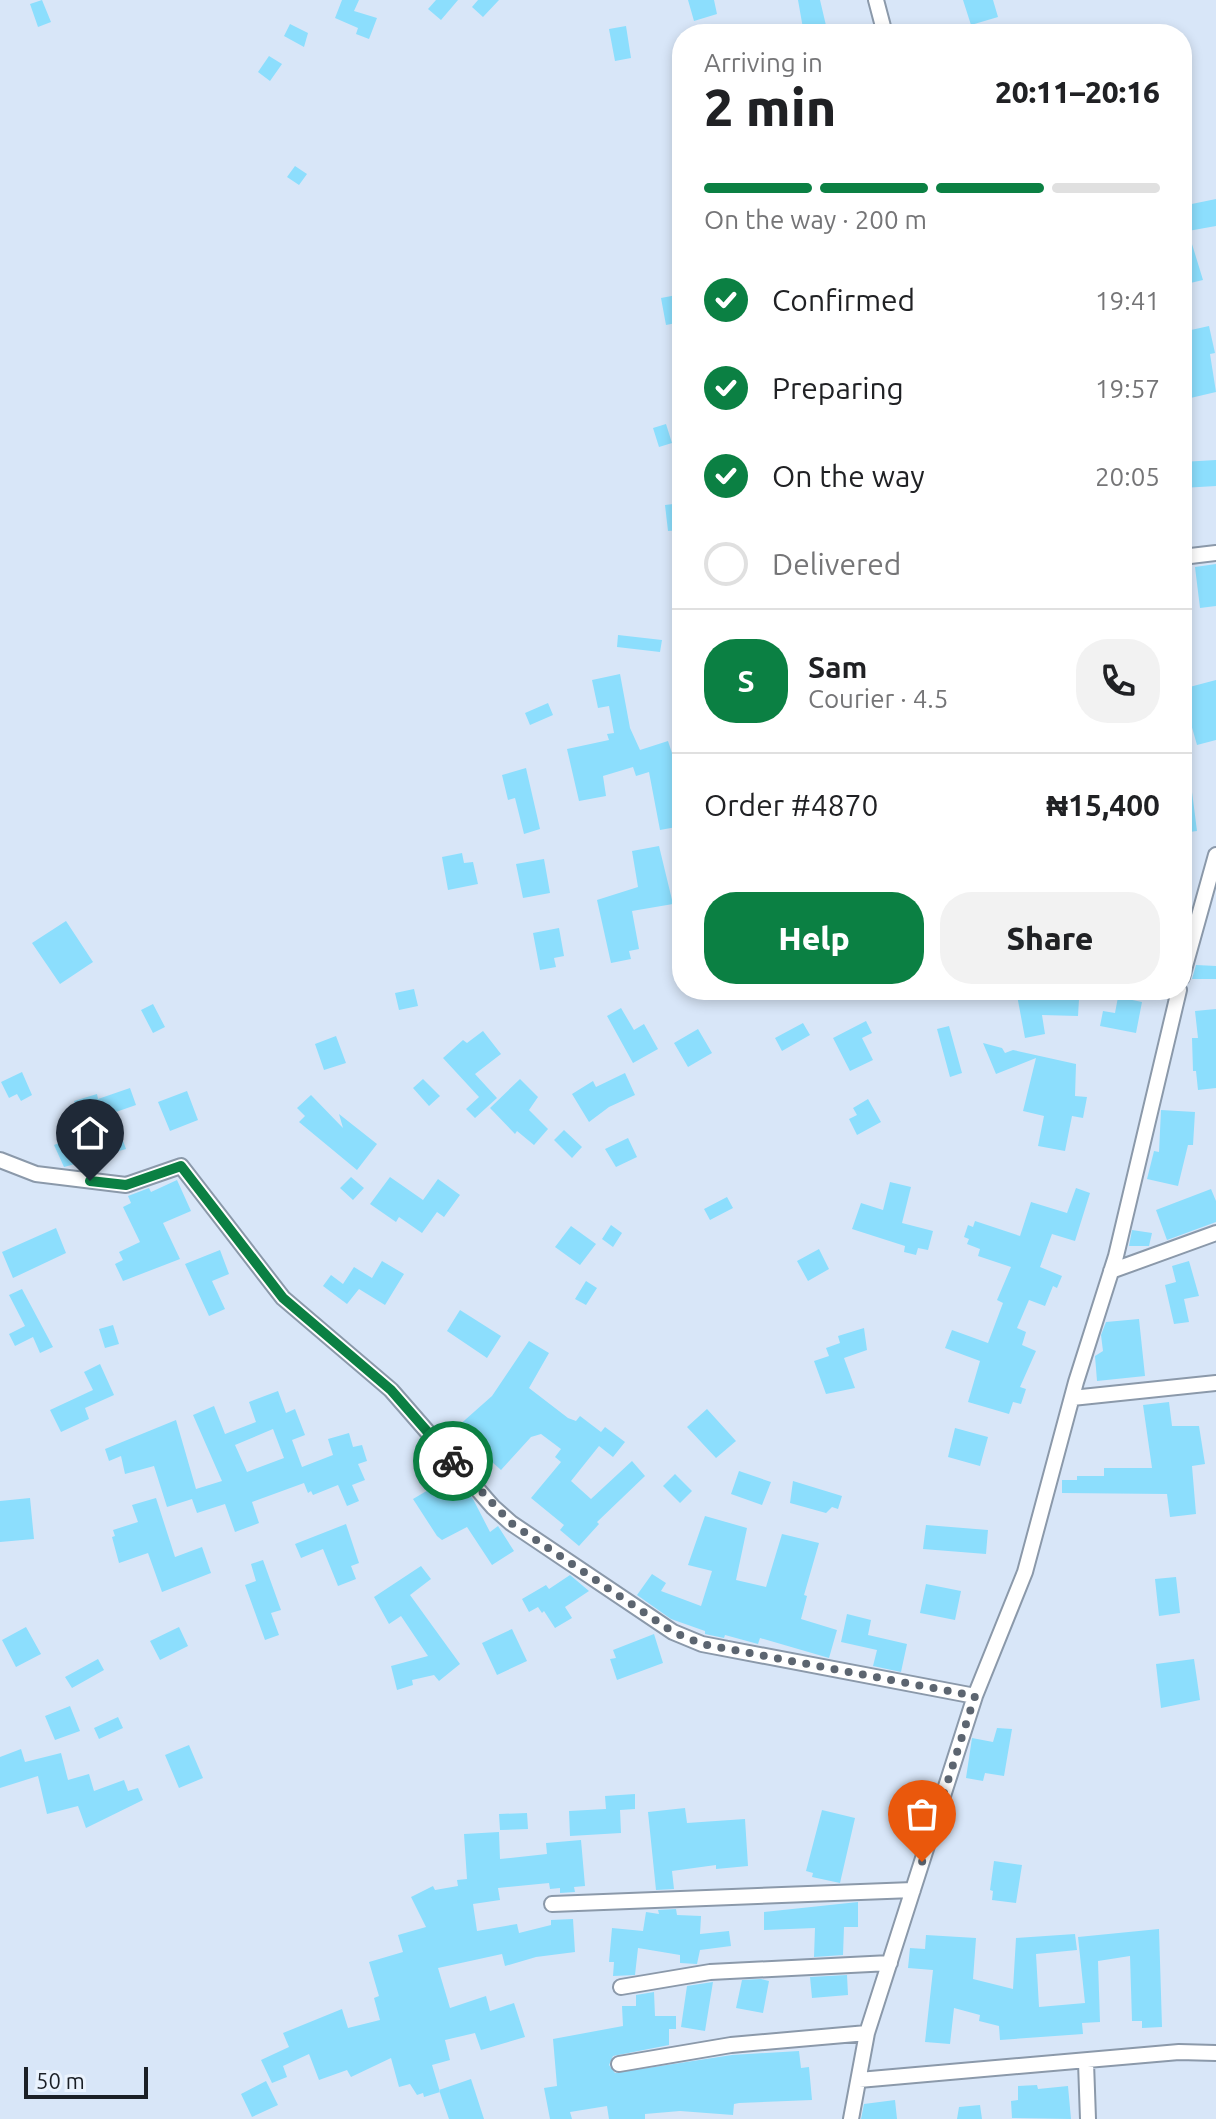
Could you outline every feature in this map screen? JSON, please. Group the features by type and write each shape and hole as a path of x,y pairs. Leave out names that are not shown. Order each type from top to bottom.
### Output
{"street":[{"path":"876,0 882,24"},
{"path":"1192,556 1216,553"},
{"path":"1192,941 1216,855"},
{"path":"851,2119 867,2033 975,1696 1025,1572 1072,1398 1111,1271 1177,1000"},
{"path":"0,1160 36,1174 126,1185 181,1166 283,1298 391,1390 493,1507 511,1523 673,1632 702,1644 975,1696"},
{"path":"1111,1271 1216,1233"},
{"path":"1072,1398 1216,1383"},
{"path":"552,1904 913,1890"},
{"path":"621,1987 710,1972 890,1963"},
{"path":"619,2064 731,2045 867,2033"},
{"path":"859,2080 1179,2052 1216,2053"},
{"path":"1086,2062 1088,2119"}],"building":[{"path":"42,0 51,22 38,27 30,4"},
{"path":"342,0 359,0 354,11 377,18 369,39 356,34 358,28 335,18"},
{"path":"436,0 458,0 441,20 428,9"},
{"path":"478,0 499,0 483,17 472,7"},
{"path":"688,0 714,0 717,14 694,21"},
{"path":"798,0 820,0 826,24 802,24"},
{"path":"963,0 993,0 998,17 971,24"},
{"path":"290,24 308,33 304,47 284,36"},
{"path":"626,26 631,58 615,61 609,29"},
{"path":"269,56 282,64 270,81 258,72"},
{"path":"295,166 307,174 299,185 287,177"},
{"path":"1216,199 1216,226 1192,230 1192,204"},
{"path":"1192,244 1203,280 1192,283"},
{"path":"672,296 672,324 666,325 661,298"},
{"path":"1209,326 1215,353 1210,354 1216,392 1192,398 1192,330"},
{"path":"666,424 672,443 659,447 653,428"},
{"path":"1216,460 1216,486 1192,487 1192,461"},
{"path":"672,504 672,531 668,531 665,505"},
{"path":"1216,564 1216,606 1200,608 1195,567"},
{"path":"618,635 662,640 660,652 617,647"},
{"path":"620,674 630,728 640,750 668,741 672,753 672,828 660,830 649,772 636,776 633,767 603,776 606,796 579,801 567,749 609,740 607,734 614,733 609,706 598,708 592,680"},
{"path":"1216,680 1216,740 1197,745 1192,728 1192,686"},
{"path":"548,703 553,715 530,725 525,713"},
{"path":"526,768 540,829 524,834 515,798 508,800 502,775"},
{"path":"1192,792 1197,831 1192,832"},
{"path":"659,846 672,904 632,911 639,949 629,951 631,959 611,963 597,900 638,887 632,851"},
{"path":"462,853 464,863 473,862 478,884 448,890 442,857"},
{"path":"544,859 550,893 523,898 516,864"},
{"path":"66,921 93,962 60,984 32,943"},
{"path":"559,928 564,956 554,958 556,967 540,970 533,933"},
{"path":"1196,965 1216,966 1216,979 1192,979"},
{"path":"414,989 418,1006 399,1010 395,993"},
{"path":"1018,1000 1079,1000 1078,1016 1042,1015 1045,1034 1025,1038"},
{"path":"1117,1000 1142,1002 1136,1033 1100,1026 1103,1011 1115,1013"},
{"path":"153,1004 165,1027 153,1033 141,1010"},
{"path":"621,1008 634,1030 644,1024 658,1049 633,1063 607,1016"},
{"path":"1216,1009 1216,1088 1198,1090 1196,1071 1193,1071 1192,1038 1198,1038 1195,1011"},
{"path":"866,1021 872,1033 862,1038 873,1060 850,1071 833,1038"},
{"path":"803,1023 810,1035 782,1051 775,1038"},
{"path":"949,1026 962,1073 950,1077 937,1029"},
{"path":"698,1029 712,1053 688,1067 674,1043"},
{"path":"483,1031 501,1054 475,1074 497,1098 475,1118 466,1109 479,1097 443,1058 463,1040 467,1043"},
{"path":"336,1036 346,1063 324,1070 315,1044"},
{"path":"983,1043 1002,1048 1005,1053 1013,1050 1076,1064 1075,1096 1087,1097 1083,1118 1072,1116 1065,1151 1038,1146 1044,1116 1023,1111 1036,1058 996,1074"},
{"path":"22,1072 32,1095 21,1101 17,1094 9,1098 1,1082"},
{"path":"625,1073 635,1095 609,1107 589,1122 572,1094 593,1081 596,1087"},
{"path":"423,1079 440,1096 429,1106 413,1088"},
{"path":"520,1079 538,1097 529,1110 548,1129 534,1145 517,1131 515,1134 490,1108"},
{"path":"130,1088 136,1105 113,1113 126,1149 112,1153 95,1108 78,1113 74,1101 97,1094 98,1099"},
{"path":"187,1091 198,1120 170,1131 158,1102"},
{"path":"311,1095 343,1128 339,1114 377,1144 357,1170 299,1122 305,1116 297,1108"},
{"path":"868,1099 881,1122 857,1135 849,1119 857,1115 853,1108"},
{"path":"1161,1110 1195,1112 1193,1145 1188,1145 1178,1186 1147,1179 1154,1151 1159,1152"},
{"path":"564,1130 582,1147 572,1158 554,1140"},
{"path":"79,1135 90,1160 64,1167 54,1145"},
{"path":"628,1138 637,1157 616,1167 605,1149"},
{"path":"351,1177 364,1188 353,1200 340,1188"},
{"path":"390,1177 423,1200 438,1179 460,1195 444,1217 437,1212 422,1233 399,1217 396,1222 370,1204"},
{"path":"177,1180 191,1211 163,1223 180,1259 123,1281 115,1264 123,1260 119,1252 140,1242 123,1207 131,1203 128,1196 149,1188 151,1192"},
{"path":"890,1182 911,1187 902,1223 933,1231 928,1250 918,1248 916,1255 904,1252 905,1246 852,1229 861,1203 883,1210"},
{"path":"1076,1188 1090,1193 1075,1241 1052,1234 1040,1267 1062,1276 1057,1288 1053,1286 1045,1306 1029,1300 1017,1328 1026,1332 1022,1345 1036,1351 1020,1387 1026,1389 1021,1404 1013,1402 1009,1414 968,1402 980,1361 945,1348 952,1330 988,1343 1003,1303 997,1300 1011,1267 978,1256 980,1249 967,1244 969,1239 964,1237 968,1225 973,1227 975,1221 1020,1236 1031,1202 1067,1213"},
{"path":"1211,1189 1216,1201 1216,1222 1167,1240 1156,1210"},
{"path":"727,1197 733,1208 710,1220 704,1209"},
{"path":"611,1225 622,1233 613,1247 602,1239"},
{"path":"571,1226 596,1244 580,1265 555,1247"},
{"path":"56,1228 66,1253 13,1278 2,1252"},
{"path":"1132,1230 1152,1233 1149,1246 1129,1246"},
{"path":"819,1249 829,1269 808,1281 797,1261"},
{"path":"220,1250 229,1274 212,1281 225,1309 209,1316 185,1264"},
{"path":"382,1261 404,1274 385,1305 359,1289 347,1304 323,1286 331,1275 343,1284 354,1267 372,1278"},
{"path":"1189,1261 1199,1296 1184,1299 1189,1322 1174,1324 1165,1285 1176,1282 1172,1266"},
{"path":"586,1281 597,1288 586,1305 575,1299"},
{"path":"22,1289 53,1347 40,1353 33,1337 15,1346 9,1334 25,1326 9,1295"},
{"path":"460,1310 501,1336 487,1358 447,1331"},
{"path":"1139,1319 1145,1376 1097,1381 1095,1356 1103,1351 1101,1335 1106,1322"},
{"path":"113,1325 119,1344 105,1348 99,1329"},
{"path":"864,1328 867,1350 844,1358 855,1388 826,1394 814,1361 829,1356 826,1348 840,1343 838,1336"},
{"path":"529,1341 549,1353 529,1388 568,1418 576,1421 580,1416 601,1432 605,1427 625,1442 613,1457 599,1446 571,1481 591,1499 632,1461 645,1476 597,1522 599,1524 579,1546 560,1530 564,1525 531,1498 561,1462 555,1457 561,1449 541,1434 531,1437 501,1470 492,1462 479,1476 473,1469 477,1466 448,1435 492,1396"},
{"path":"100,1364 114,1395 85,1408 89,1419 61,1432 50,1410 93,1390 84,1372"},
{"path":"278,1391 286,1413 295,1409 305,1435 292,1440 302,1467 333,1455 328,1439 349,1433 353,1447 362,1445 367,1461 358,1464 365,1480 352,1485 359,1501 347,1506 338,1485 313,1495 311,1491 308,1493 304,1483 252,1502 259,1523 235,1532 225,1504 197,1513 192,1499 167,1507 154,1466 125,1474 121,1456 109,1461 105,1449 176,1420 196,1489 222,1481 193,1415 214,1406 225,1434 256,1422 249,1402","holes":["273,1429 284,1458 247,1472 235,1445"]},
{"path":"1169,1402 1172,1426 1199,1426 1205,1464 1192,1466 1196,1514 1170,1517 1167,1494 1062,1493 1062,1480 1077,1480 1077,1476 1104,1476 1104,1468 1152,1468 1143,1405"},
{"path":"707,1409 736,1441 716,1458 687,1427"},
{"path":"955,1428 988,1437 980,1466 948,1457"},
{"path":"739,1471 771,1482 762,1505 731,1494"},
{"path":"675,1474 692,1491 680,1503 663,1486"},
{"path":"456,1480 473,1499 490,1532 498,1526 514,1551 492,1565 467,1527 442,1540 413,1499 440,1483 443,1488"},
{"path":"793,1481 842,1496 838,1509 832,1507 826,1513 790,1503"},
{"path":"30,1498 34,1539 0,1542 0,1501"},
{"path":"156,1498 175,1557 202,1547 211,1573 162,1592 148,1553 119,1563 112,1537 115,1536 113,1530 138,1522 132,1505"},
{"path":"705,1516 747,1528 736,1580 766,1587 782,1534 819,1543 804,1595 807,1596 801,1619 837,1630 829,1658 760,1638 758,1644 725,1635 724,1638 705,1634 705,1631 671,1619 637,1595 652,1574 666,1583 661,1591 701,1606 712,1571 688,1565"},
{"path":"346,1524 359,1563 351,1566 356,1579 338,1586 323,1549 301,1558 295,1544"},
{"path":"926,1525 988,1530 986,1554 923,1549"},
{"path":"263,1560 281,1610 271,1613 279,1635 265,1640 245,1585 256,1581 251,1564"},
{"path":"421,1566 431,1579 410,1595 460,1664 439,1681 434,1675 412,1680 413,1685 397,1690 391,1666 428,1656 401,1616 389,1624 374,1597"},
{"path":"570,1575 589,1591 565,1607 572,1618 555,1628 538,1607 529,1612 522,1599 546,1585 549,1589"},
{"path":"1176,1577 1180,1613 1159,1616 1155,1579"},
{"path":"926,1584 961,1591 955,1620 920,1613"},
{"path":"847,1614 871,1620 868,1635 907,1644 901,1672 873,1666 877,1650 841,1642"},
{"path":"26,1627 41,1654 16,1667 2,1640"},
{"path":"179,1627 188,1646 160,1660 150,1641"},
{"path":"512,1629 527,1661 497,1675 482,1643"},
{"path":"654,1634 663,1663 617,1680 610,1659 616,1658 613,1650"},
{"path":"98,1659 104,1670 72,1688 65,1677"},
{"path":"1194,1659 1200,1700 1161,1708 1156,1664"},
{"path":"70,1706 80,1731 55,1740 45,1716"},
{"path":"118,1717 123,1728 99,1739 94,1728"},
{"path":"997,1728 1012,1729 1004,1776 985,1773 983,1781 966,1778 972,1738 993,1742"},
{"path":"189,1745 203,1778 179,1788 165,1755"},
{"path":"21,1749 25,1762 61,1753 68,1780 89,1774 94,1791 124,1780 128,1791 138,1788 143,1800 86,1828 78,1806 47,1814 38,1776 0,1788 0,1757"},
{"path":"635,1794 635,1809 620,1810 621,1833 570,1836 569,1811 606,1809 605,1796"},
{"path":"685,1808 687,1823 745,1819 748,1866 716,1869 716,1865 672,1871 674,1889 656,1890 648,1812"},
{"path":"822,1810 855,1818 840,1883 812,1877 813,1873 806,1871"},
{"path":"527,1813 528,1829 500,1830 499,1814"},
{"path":"499,1832 500,1859 547,1854 546,1843 581,1840 585,1886 574,1887 575,1892 560,1893 560,1888 550,1889 549,1883 498,1888 500,1900 473,1904 477,1931 517,1924 519,1933 551,1925 551,1920 573,1919 575,1952 536,1957 505,1966 502,1954 438,1968 450,2008 486,1996 490,2011 514,2003 525,2037 481,2050 475,2033 445,2040 450,2060 432,2065 440,2092 424,2097 423,2093 417,2095 410,2084 399,2087 391,2058 351,2077 347,2070 319,2080 309,2054 283,2066 287,2077 272,2083 261,2060 289,2047 283,2033 342,2009 348,2028 380,2020 374,1998 379,1996 369,1962 403,1952 398,1935 426,1927 411,1897 433,1886 435,1890 458,1886 457,1880 467,1879 464,1834"},
{"path":"994,1861 1022,1865 1016,1903 992,1900 993,1891 990,1890"},
{"path":"858,1902 858,1927 844,1927 843,1955 814,1957 815,1928 764,1930 764,1912"},
{"path":"676,1909 677,1915 701,1916 700,1934 729,1931 731,1946 700,1950 697,1964 680,1963 680,1955 638,1948 635,1975 613,1976 614,1962 609,1962 612,1928 643,1931 646,1912 659,1914 658,1910"},
{"path":"1159,1929 1162,2027 1142,2028 1142,2021 1132,2021 1130,1956 1098,1961 1100,2022 1082,2023 1083,2034 1000,2040 999,2026 979,2021 980,2015 954,2008 950,2044 925,2042 933,1970 908,1968 910,1948 925,1949 926,1935 976,1938 973,1979 1013,1989 1016,1938 1075,1934 1077,1950 1036,1954 1039,2007 1085,2003 1078,1937"},
{"path":"847,1975 848,1995 812,1998 810,1977"},
{"path":"742,1980 769,1981 763,2013 736,2008"},
{"path":"713,1982 705,2031 681,2027 687,1986"},
{"path":"654,1992 655,2016 676,2016 676,2029 669,2029 669,2045 613,2056 609,2065 615,2073 732,2055 799,2051 801,2068 809,2067 812,2100 739,2103 734,2104 733,2115 680,2111 645,2114 645,2119 609,2119 607,2106 570,2112 572,2119 550,2119 544,2088 557,2086 553,2039 623,2026 622,2006 636,2006 636,1995"},
{"path":"471,2079 484,2119 449,2119 439,2090"},
{"path":"266,2081 278,2105 252,2117 241,2094"},
{"path":"1037,2085 1038,2089 1068,2086 1071,2119 1012,2118 1011,2101 1018,2100 1018,2086"},
{"path":"895,2100 897,2119 861,2119 864,2104"},
{"path":"980,2105 982,2119 957,2119 959,2107"}],"way so far":[{"path":"453,1461 511,1523 673,1632 702,1644 975,1696 922,1862"}],"route":[{"path":"90,1181 126,1185 181,1166 283,1298 391,1390 453,1461"}]}
